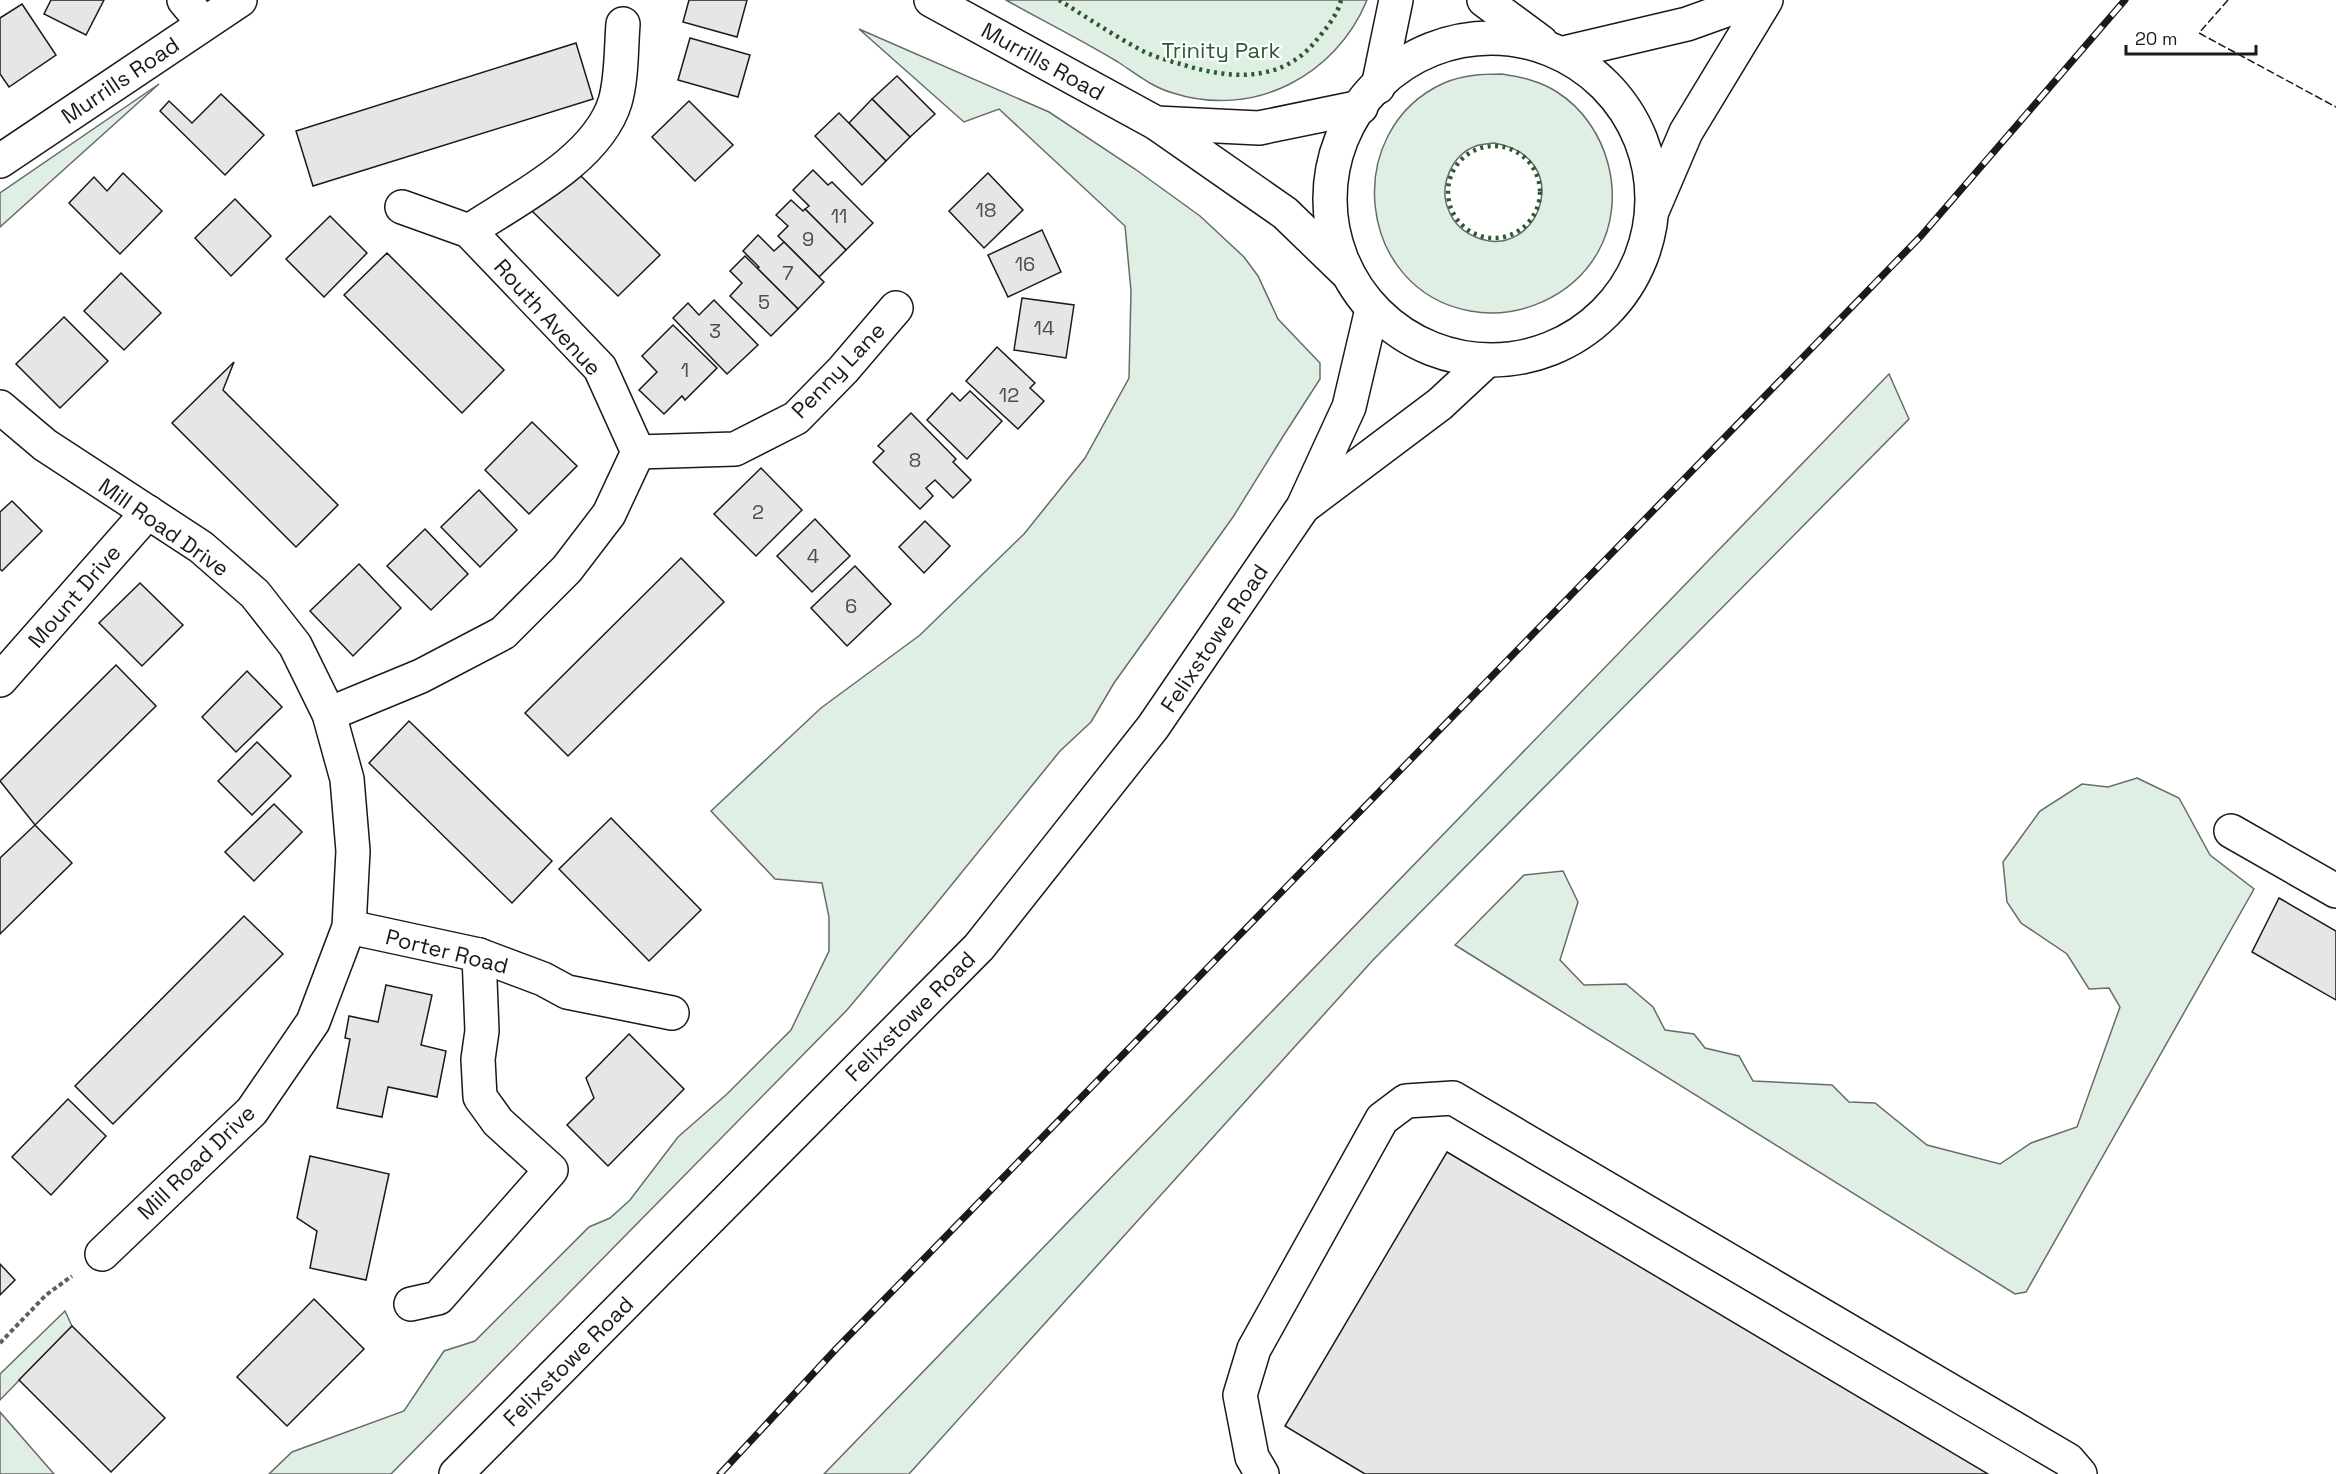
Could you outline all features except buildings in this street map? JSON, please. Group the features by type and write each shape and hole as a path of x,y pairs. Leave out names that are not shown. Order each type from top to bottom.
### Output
{"street":[{"name":"Murrills Road","path":"0,161 194,12 240,0"},
{"name":"Murrills Road","path":"931,0 1156,123 1285,213 1346,272"},
{"path":"1370,97 1395,0"},
{"path":"1484,0 1602,79 1624,110 1646,159 1652,212"},
{"path":"1754,0 1687,24 1554,47 1496,35 1443,44 1408,59 1370,97 1344,137 1330,201 1331,236 1346,272 1372,309 1400,335 1434,352 1484,363 1533,357 1580,336 1614,305 1641,259 1652,212 1686,132 1766,0"},
{"path":"469,231 579,156 602,128 615,102 623,24"},
{"name":"Murrills Road","path":"1156,123 1259,129 1370,97"},
{"name":"Routh Avenue","path":"402,207 469,231 600,368 638,452"},
{"name":"Penny Lane","path":"638,452 735,449 796,418 843,370 896,308"},
{"name":"Felixstowe Road","path":"456,1474 979,947 1153,727 1303,507 1349,407 1372,309"},
{"name":"Felixstowe Road","path":"1303,507 1440,404 1484,363"},
{"name":"Mill Road Drive","path":"0,407 45,446 201,547 255,594 295,645 330,714 347,779 352,851 349,927 313,1023 252,1111 102,1254"},
{"path":"330,714 421,675 503,633 567,569 602,523 638,452"},
{"name":"Mount Drive","path":"0,680 148,512"},
{"path":"2231,831 2336,891"},
{"name":"Porter Road","path":"349,927 479,956 543,979 567,992 672,1013"},
{"path":"411,1304 438,1298 551,1170 498,1122 480,1097 478,1059 482,1031 479,956"},
{"path":"1262,1474 1252,1457 1240,1395 1254,1349 1382,1119 1406,1101 1454,1098 2068,1460 2080,1474"}],"path":[{"path":"0,1343 46,1295 102,1254"}],"green space":[{"name":"Trinity Park","path":"1006,0 1367,0 1353,27 1335,50 1313,70 1288,85 1261,95 1233,100 1203,100 1173,93 1144,80 1118,62"},
{"path":"859,29 1049,112 1135,169 1200,216 1244,257 1258,276 1278,319 1320,363 1320,379 1233,517 1114,683 1091,722 1060,751 847,1010 391,1474 269,1474 292,1452 404,1411 444,1351 475,1341 589,1227 610,1218 630,1200 678,1137 727,1094 791,1030 829,951 829,917 822,883 775,879 711,811 821,708 920,635 1024,534 1085,458 1129,378 1131,291 1125,226 999,109 964,122"},
{"path":"1502,74 1537,82 1551,88 1575,106 1590,123 1601,143 1608,164 1612,187 1612,209 1607,231 1598,252 1574,281 1560,292 1526,308 1489,313 1470,311 1432,297 1403,273 1384,242 1375,207 1376,170 1388,136 1411,105 1451,80","holes":["1494,143 1520,152 1535,167 1541,185 1540,204 1532,222 1518,235 1500,241 1478,238 1464,231 1454,220 1446,202 1446,182 1454,164 1467,150 1480,145"]},
{"path":"159,84 0,227 0,193"},
{"path":"1889,374 1909,419 1373,960 909,1474 824,1474"},
{"path":"2137,778 2179,798 2210,855 2254,889 2026,1292 2015,1294 1455,945 1524,875 1563,871 1578,902 1560,960 1584,985 1626,984 1653,1007 1665,1030 1694,1034 1705,1048 1739,1056 1753,1081 1832,1085 1849,1102 1875,1103 1927,1145 2000,1164 2031,1143 2077,1127 2120,1007 2109,988 2089,989 2067,954 2021,923 2007,902 2003,862 2040,811 2082,784 2108,787"},
{"path":"65,1311 72,1326 0,1400 0,1374"},
{"path":"0,1412 54,1474 0,1474"}],"railway":[{"path":"720,1474 836,1349 1921,236 2125,0"}],"hedge":[{"path":"1059,0 1151,55 1201,70 1237,75 1271,71 1287,65 1301,55 1315,42 1330,22 1341,0"},
{"path":"1494,146 1512,150 1526,160 1536,174 1540,192 1536,210 1526,224 1512,234 1494,238 1476,234 1462,224 1452,210 1448,192 1452,174 1462,160 1476,150 1494,146"}],"fence":[{"path":"2228,0 2199,33 2336,107"}]}
